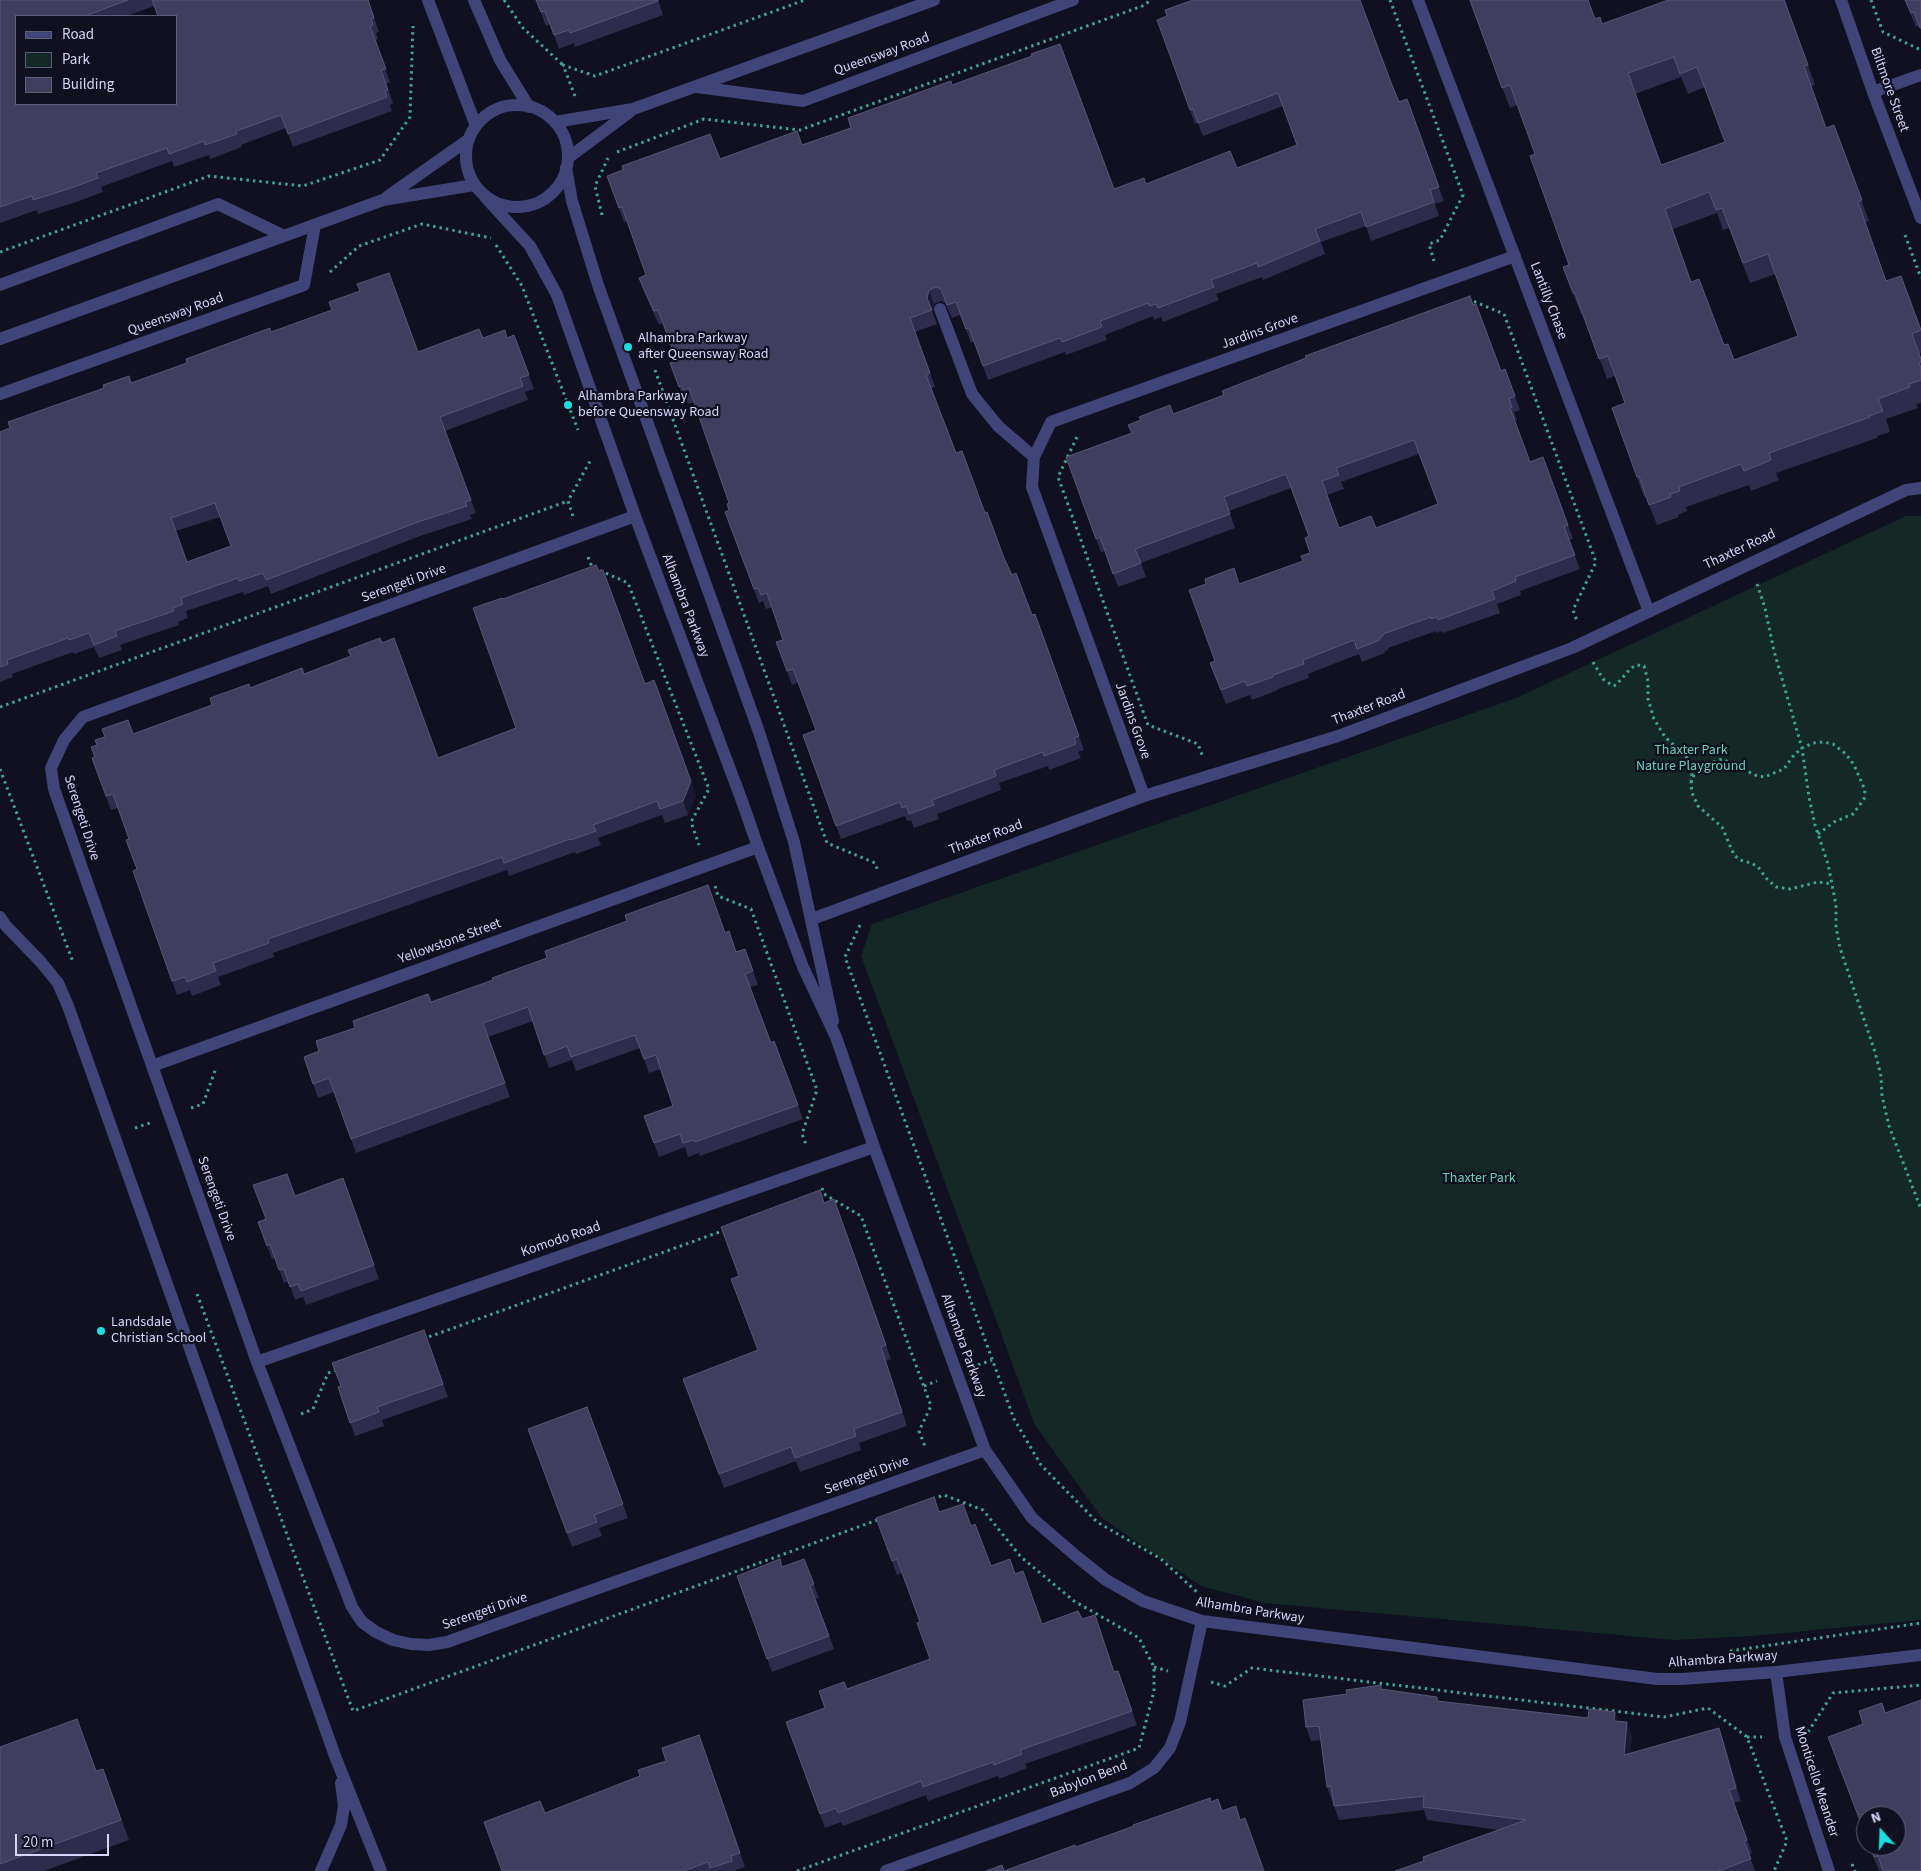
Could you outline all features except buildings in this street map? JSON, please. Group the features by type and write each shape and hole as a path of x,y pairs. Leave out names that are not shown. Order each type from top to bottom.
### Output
{"street":[{"path":"428,0 476,126"},
{"path":"474,0 500,60 529,107"},
{"name":"Queensway Road","path":"555,122 633,110 934,0"},
{"name":"Queensway Road","path":"695,87 803,100 1073,0"},
{"name":"Lantilly Chase","path":"1418,0 1649,612"},
{"name":"Biltmore Street","path":"1841,0 1873,92 1921,218"},
{"path":"1873,92 1921,75"},
{"path":"529,107 543,113 555,122 565,139 567,163 560,184 548,196 534,204 517,207 500,205 486,197 474,185 466,163 468,140 476,126 486,115 500,108 529,107"},
{"name":"Queensway Road","path":"567,163 592,140 633,110"},
{"path":"383,200 468,140"},
{"name":"Alhambra Parkway","path":"567,163 572,201 598,285 759,732 794,842 829,997 836,1037"},
{"path":"0,339 383,200 474,185"},
{"name":"Alhambra Parkway","path":"486,197 530,246 557,295 635,516 803,967 836,1037 874,1147 985,1450 1032,1518 1106,1580 1143,1600 1202,1621 1657,1678 1682,1679 1776,1672 1921,1654"},
{"path":"0,285 218,204 284,236"},
{"name":"Queensway Road","path":"0,394 304,285 315,225"},
{"name":"Jardins Grove","path":"1144,796 1032,488 1034,457 1051,422 1515,256"},
{"path":"940,309 972,394 998,426 1034,457"},
{"name":"Thaxter Road","path":"812,919 1144,796 1338,736 1584,641 1906,490 1921,488"},
{"name":"Serengeti Drive","path":"635,516 83,717 64,740 51,768 54,790 257,1362 352,1607 362,1622 376,1632 393,1640 411,1644 429,1645 447,1642 985,1450"},
{"name":"Yellowstone Street","path":"152,1066 758,847"},
{"path":"0,917 58,983 68,1006 335,1756 381,1871"},
{"name":"Komodo Road","path":"257,1362 874,1147"},
{"name":"Babylon Bend","path":"886,1871 1130,1783 1154,1768 1170,1748 1180,1722 1202,1621"},
{"name":"Monticello Meander","path":"1776,1672 1784,1733 1829,1871"},
{"path":"321,1871 341,1824 344,1806 335,1756"}],"path":[{"path":"504,0 523,28 563,65 595,76 805,0"},
{"path":"604,221 595,186 609,154 704,119 800,130 1145,5 1150,0"},
{"path":"1390,0 1462,195 1440,240 1429,244 1449,302 1463,296 1504,314 1596,562 1573,610 1584,641 1603,679 1613,686 1631,668 1637,665 1644,666 1648,681 1648,699 1654,719 1666,737 1685,755 1693,766 1692,793 1698,806 1722,827 1734,855 1740,860 1758,867 1776,887 1790,889 1818,882 1832,884"},
{"path":"1871,0 1883,32 1921,50"},
{"path":"0,252 209,176 302,186 380,160 410,116 413,26 410,17"},
{"path":"563,65 583,118"},
{"path":"592,140 603,169"},
{"path":"324,277 358,246 422,224 492,238 522,286 580,434"},
{"path":"655,369 827,843 875,863 886,891"},
{"path":"1086,433 1077,436 1058,477 1111,624 1148,725 1198,744 1210,776"},
{"path":"0,707 568,501 590,461 587,452"},
{"path":"568,501 592,567 628,583 709,788 691,822 718,896 751,909 817,1090 802,1134 824,1194 861,1216 931,1406 919,1431 944,1495"},
{"path":"1755,576 1802,748 1809,797 1828,864 1836,905 1836,927 1840,948 1875,1052 1889,1126 1921,1209"},
{"path":"1691,781 1702,766 1722,759 1755,776 1764,777 1784,769 1794,755 1802,748 1813,743 1833,744 1846,754 1854,765 1865,790 1864,799 1853,814 1834,822 1818,834"},
{"path":"0,769 76,972"},
{"path":"864,917 845,957 1014,1419 1041,1465 1097,1522 1161,1559 1199,1594 1208,1597"},
{"path":"131,1119 135,1128 203,1104 216,1068 225,1065"},
{"path":"815,1197 824,1194"},
{"path":"422,1339 731,1228"},
{"path":"194,1286 353,1711 888,1516"},
{"path":"250,1434 313,1409 328,1373 347,1366"},
{"path":"797,1871 1139,1748 1154,1691 1154,1667 1139,1638 1074,1601 1021,1557 983,1510 944,1495 925,1502"},
{"path":"1722,1652 1921,1623"},
{"path":"1154,1667 1225,1686 1252,1668 1664,1717 1708,1708 1747,1737 1787,1841 1774,1871"},
{"path":"1805,1737 1833,1693 1921,1685"}],"green space":[{"name":"Thaxter Park","path":"1906,516 1921,516 1921,1620 1752,1636 1674,1640 1265,1603 1201,1586 1102,1518 1035,1425 861,956 872,924 1516,698"}],"place":[{"name":"Alhambra Parkway after Queensway Road","path":"628,347"},
{"name":"Alhambra Parkway before Queensway Road","path":"568,405"},
{"name":"Landsdale Christian School","path":"101,1331"}],"park label":[{"name":"Thaxter Park Nature Playground","path":"1691,760"}]}
